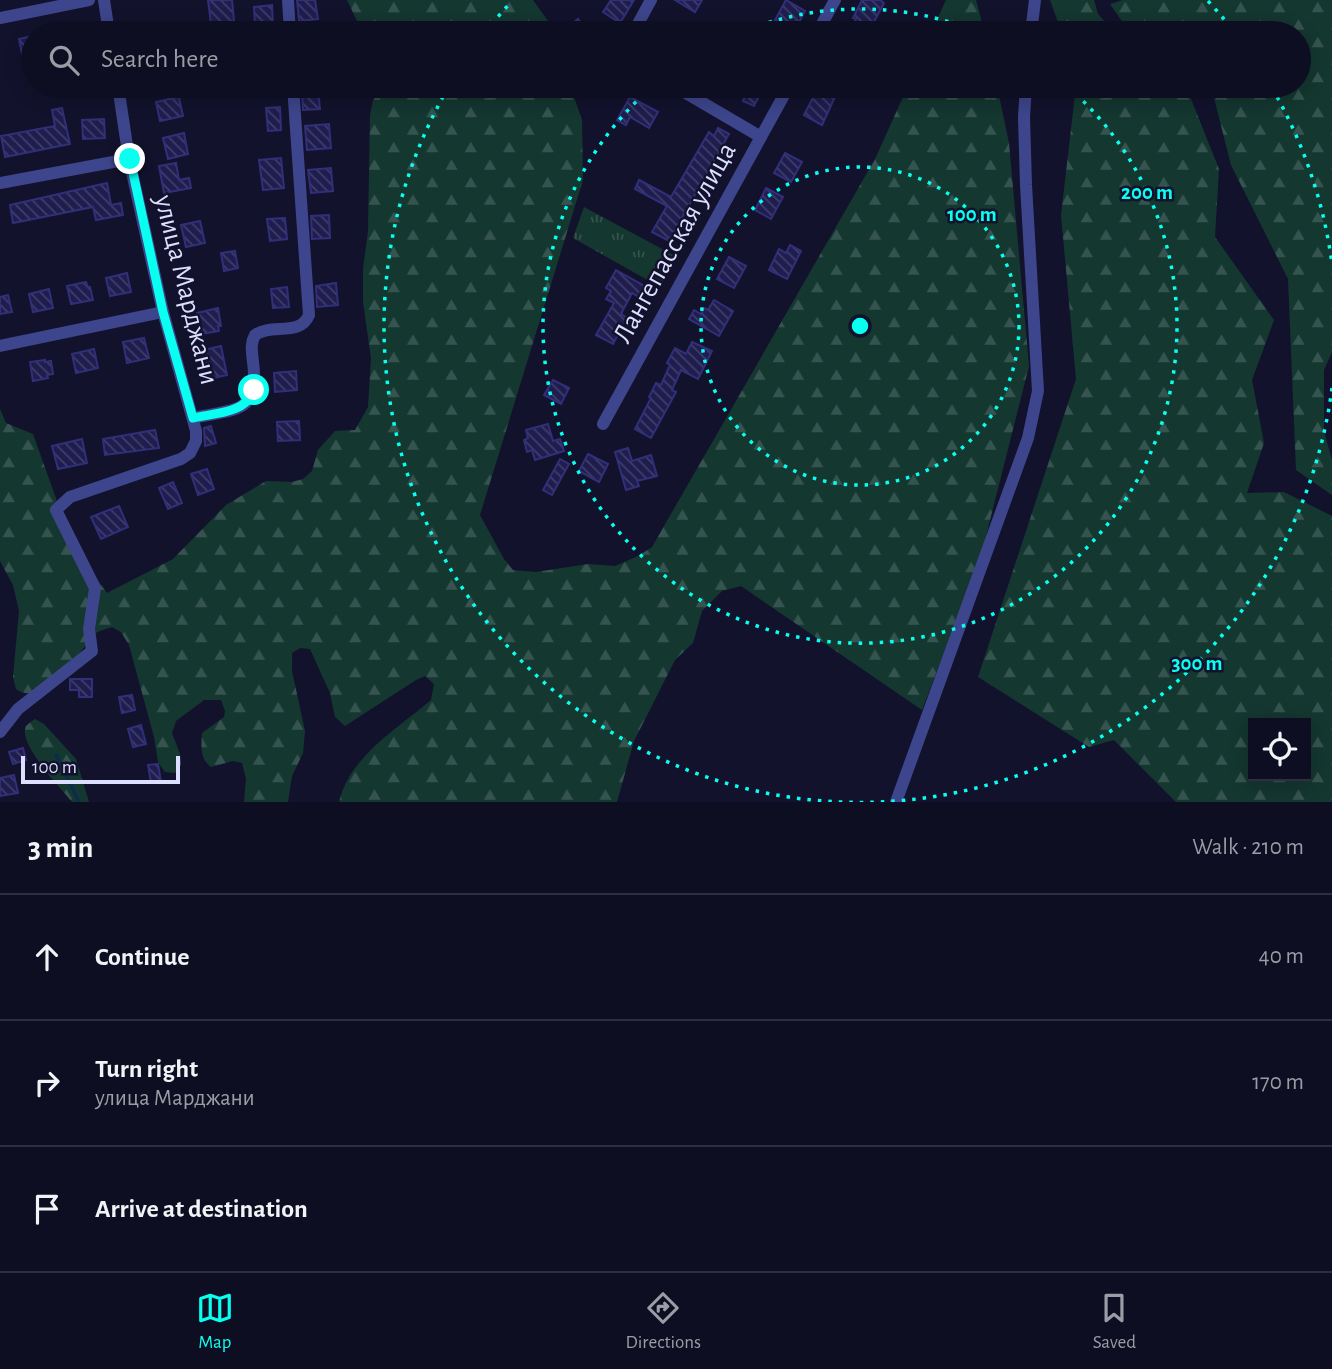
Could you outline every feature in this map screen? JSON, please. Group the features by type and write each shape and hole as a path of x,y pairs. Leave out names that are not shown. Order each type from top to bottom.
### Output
{"street":[{"path":"0,18 89,0"},
{"path":"104,0 107,21"},
{"path":"288,0 289,21"},
{"path":"640,21 651,0"},
{"path":"824,21 835,0"},
{"path":"1032,21 1035,0"},
{"name":"улица Марджани","path":"0,732 18,709 92,651 89,629 95,588 56,510 70,497 181,459 190,453 196,441 193,418 163,312 130,159 120,98"},
{"path":"193,418 239,408 246,403 254,390 256,379 252,346 255,335 263,330 301,326 309,315 294,98"},
{"path":"694,98 761,137"},
{"name":"Лангепасская улица","path":"603,424 782,98"},
{"path":"895,802 1028,439 1038,391 1025,98"},
{"path":"0,183 130,159"},
{"path":"0,346 163,312"}],"green space":[{"path":"347,0 533,0 548,21 357,21"},
{"path":"946,0 976,0 982,21 936,21"},
{"path":"1050,0 1094,0 1098,14 1104,21 1058,21"},
{"path":"1123,0 1332,0 1332,352 1324,370 1324,431 1332,460 1332,495 1296,470 1288,279 1231,165 1214,98 1311,98 1311,21 1122,21 1110,4"},
{"path":"574,98 582,120 583,180 480,515 513,570 536,572 588,564 615,566 652,547 875,159 903,98 1000,98 1009,143 1029,366 981,556 922,710 741,586 722,591 702,611 693,643 675,660 634,741 617,802 339,802 353,771 364,757 431,700 434,684 425,676 416,680 345,726 335,717 330,693 310,649 300,648 292,653 292,671 305,731 303,753 292,776 288,802 244,802 246,779 242,763 233,761 211,767 205,760 202,733 224,717 221,700 204,700 176,721 172,733 181,765 175,773 165,772 158,762 154,737 129,645 121,632 112,627 92,636 69,666 43,689 25,693 16,689 13,677 19,611 13,585 0,561 0,409 6,423 33,434 73,546 107,593 173,559 226,505 266,481 292,482 303,479 312,471 318,450 335,431 355,430 368,407 371,358 363,302 363,269 368,231 370,115 373,100"},
{"path":"1075,98 1191,98 1219,169 1215,237 1274,320 1252,380 1264,443 1247,493 1284,492 1332,516 1332,802 1176,802 1114,740 1089,747 978,677 1076,379 1061,215"},
{"path":"584,207 677,257 660,287 573,238"},
{"path":"35,719 44,724 76,759 89,802 72,802 34,755 25,734 26,726"}],"building":[{"path":"208,0 232,0 234,21 211,21"},
{"path":"297,0 315,0 318,19 299,21"},
{"path":"611,0 634,0 621,21 603,12"},
{"path":"675,0 702,0 695,12"},
{"path":"786,0 805,11 800,21 775,20"},
{"path":"862,0 880,0 884,3 874,21 855,21 856,19 853,18"},
{"path":"272,5 273,21 255,21 254,7"},
{"path":"179,98 183,116 160,121 156,102"},
{"path":"302,98 319,98 320,109 303,110"},
{"path":"629,98 658,112 649,128 630,117 626,125 617,120"},
{"path":"744,98 758,98 754,106 743,101"},
{"path":"813,98 834,98 822,125 804,115"},
{"path":"280,107 281,130 268,131 266,108"},
{"path":"62,108 70,144 5,157 1,136 55,126 52,110"},
{"path":"104,119 105,138 83,139 82,120"},
{"path":"329,124 331,148 307,150 305,126"},
{"path":"718,128 729,134 669,241 652,232 667,206 635,189 639,180 671,197 709,132 714,136"},
{"path":"184,133 188,154 168,159 163,138"},
{"path":"785,153 802,162 791,182 774,173"},
{"path":"281,158 284,188 263,190 259,160"},
{"path":"176,163 179,180 189,178 191,188 164,193 159,166"},
{"path":"331,168 333,191 311,193 308,170"},
{"path":"107,183 111,205 121,203 123,215 96,220 93,207 13,223 10,205"},
{"path":"766,188 783,197 771,219 755,210"},
{"path":"329,215 330,238 312,239 311,216"},
{"path":"285,218 287,239 270,241 267,219"},
{"path":"200,221 205,243 186,247 181,225"},
{"path":"790,245 801,251 787,279 769,270 779,249 786,253"},
{"path":"235,251 238,268 224,271 221,253"},
{"path":"729,257 746,266 734,288 717,279"},
{"path":"616,270 648,288 642,299 632,293 621,314 631,320 626,329 622,327 613,344 596,335 614,303 606,299 611,291 606,288"},
{"path":"127,273 131,292 110,296 106,278"},
{"path":"86,282 93,300 71,304 67,286"},
{"path":"336,283 338,305 317,307 316,286"},
{"path":"287,287 289,307 273,308 271,289"},
{"path":"49,289 53,308 33,312 29,294"},
{"path":"8,295 12,312 0,314 0,297"},
{"path":"714,300 733,311 719,336 689,319 694,310 701,314 704,308 708,310"},
{"path":"218,308 221,326 218,326 219,331 201,334 197,313"},
{"path":"144,338 149,358 127,363 123,342"},
{"path":"692,342 712,351 698,379 681,370 672,390 676,392 651,438 635,429 656,383 661,385 670,365 667,363 675,348 686,354"},
{"path":"221,346 227,375 209,379 205,361 197,362 195,352"},
{"path":"94,349 98,368 76,373 72,354"},
{"path":"51,361 53,374 47,375 48,378 33,381 30,362"},
{"path":"296,371 297,390 275,392 274,373"},
{"path":"553,380 569,388 561,404 544,395"},
{"path":"299,421 300,440 278,441 277,422"},
{"path":"548,424 553,441 560,439 564,451 535,460 532,450 527,452 524,440 528,438 526,430"},
{"path":"211,426 216,443 205,446 204,428"},
{"path":"155,430 159,448 105,455 103,439"},
{"path":"82,439 87,463 58,469 52,446"},
{"path":"628,448 632,461 651,455 657,476 637,481 639,486 626,490 615,452"},
{"path":"588,454 608,464 599,482 579,471"},
{"path":"560,459 569,464 552,495 543,490"},
{"path":"207,469 214,489 198,495 191,474"},
{"path":"173,482 182,503 168,509 159,488"},
{"path":"119,506 128,527 101,539 91,517"},
{"path":"70,679 92,679 92,697 79,697 79,690 70,690"},
{"path":"132,695 135,710 122,713 119,697"},
{"path":"141,725 146,744 133,747 128,729"},
{"path":"23,748 26,760 13,764 9,752"},
{"path":"158,764 161,782 151,783 148,765"},
{"path":"14,775 18,793 0,796 0,778"}],"waterway":[{"path":"56,755 79,802"}],"route":[{"path":"130,159 163,312 193,418 239,408 251,398 254,390"}]}
